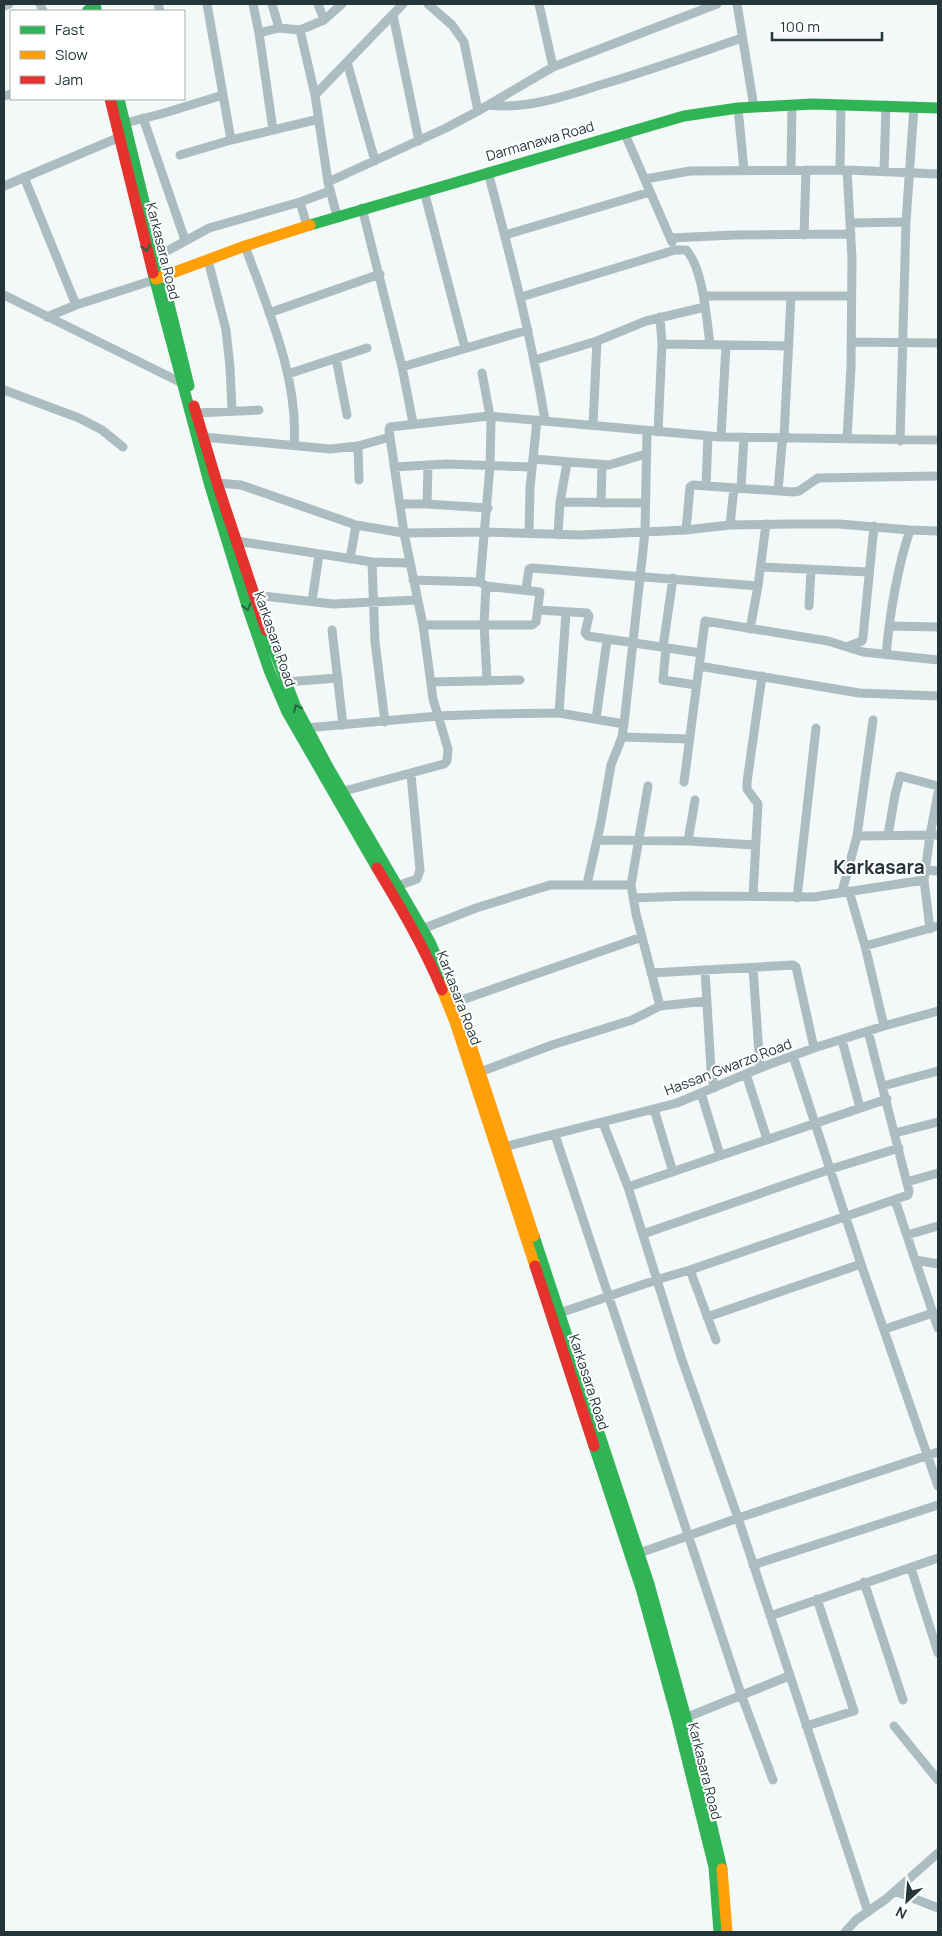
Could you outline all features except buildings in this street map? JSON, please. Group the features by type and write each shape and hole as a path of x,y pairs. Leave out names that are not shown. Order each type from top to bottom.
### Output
{"main road":[{"name":"Karkasara Road","path":"110,100 158,278 217,484 285,682 327,773"},
{"name":"Karkasara Road","path":"119,100 158,256 158,278 180,382 199,454 264,654 287,712 327,773 418,930 440,964 456,1002 480,1072 500,1148 636,1554"},
{"name":"Darmanawa Road","path":"158,278 245,246 362,208 684,116 738,108 792,105 841,104 938,108"},
{"name":"Karkasara Road","path":"339,793 398,886 418,930 455,1022 559,1313 636,1554 722,1866 727,1932"},
{"name":"Karkasara Road","path":"682,1720 714,1867 719,1932"}],"street":[{"path":"4,6 9,4"},
{"path":"207,4 231,140"},
{"path":"252,4 259,33 273,130"},
{"path":"272,4 279,28"},
{"path":"318,4 324,20"},
{"path":"259,33 279,28 300,30 324,20 342,4"},
{"path":"315,95 403,4"},
{"path":"428,4 452,26 464,42 478,111"},
{"path":"539,4 553,67"},
{"path":"158,256 209,228 300,202 375,160 478,111 553,67 717,4"},
{"path":"737,4 754,107"},
{"path":"393,15 418,141"},
{"path":"300,30 315,95 329,186 337,216"},
{"path":"488,105 508,107 564,96 742,38"},
{"path":"347,62 375,160"},
{"path":"125,123 223,95"},
{"path":"841,104 843,170 851,234 851,342 847,439"},
{"path":"791,170 792,105"},
{"path":"884,172 886,105"},
{"path":"900,441 906,222 914,106"},
{"path":"738,108 744,170"},
{"path":"143,118 185,240"},
{"path":"180,155 319,118"},
{"path":"624,132 675,250"},
{"path":"4,186 120,137"},
{"path":"645,179 690,171 744,170 843,170 938,174"},
{"path":"804,235 806,170"},
{"path":"488,172 521,297 535,360 541,420 533,463 529,534"},
{"path":"24,177 76,305"},
{"path":"424,191 465,348"},
{"path":"505,235 650,192"},
{"path":"300,202 307,226"},
{"path":"362,208 380,274 413,423"},
{"path":"850,223 906,222"},
{"path":"670,238 735,235 851,234"},
{"path":"245,246 288,374 294,421 294,445"},
{"path":"521,297 675,250 686,250 690,253 704,296 710,345"},
{"path":"208,260 226,330 232,410"},
{"path":"269,313 380,274"},
{"path":"47,317 76,305 158,278"},
{"path":"4,295 180,382"},
{"path":"704,296 851,296"},
{"path":"778,491 784,438 791,296"},
{"path":"535,360 597,341 660,317 705,307"},
{"path":"658,432 662,344 660,317"},
{"path":"402,367 528,330"},
{"path":"593,425 597,341"},
{"path":"851,342 938,343"},
{"path":"662,344 789,346"},
{"path":"721,437 726,345"},
{"path":"288,374 367,348"},
{"path":"336,358 347,415"},
{"path":"482,372 491,421 483,584 487,681"},
{"path":"4,390 79,418 102,430 123,447"},
{"path":"196,413 259,410"},
{"path":"339,793 412,775 444,764 447,761 448,749 438,716 431,682 423,625 404,533 388,430 390,426 489,416 721,437 900,441 938,440"},
{"path":"587,884 611,764 622,737 624,724 645,532 647,431"},
{"path":"706,486 708,436"},
{"path":"204,437 330,449 358,446 390,437"},
{"path":"730,525 744,437"},
{"path":"358,446 360,480"},
{"path":"394,467 428,465 490,466 533,463 602,465 615,464 646,454"},
{"path":"558,535 560,502 567,463"},
{"path":"427,504 428,465"},
{"path":"602,465 602,503"},
{"path":"686,530 690,487 694,485 799,491 818,478 938,476"},
{"path":"217,484 241,485 356,525 404,533 486,532 558,535 686,530 730,525 766,524 839,524 938,531"},
{"path":"560,502 645,503"},
{"path":"400,504 488,508"},
{"path":"750,629 761,567 766,524"},
{"path":"350,559 356,525"},
{"path":"849,646 862,641 863,637 874,526"},
{"path":"886,655 888,626 898,568 910,530"},
{"path":"236,541 372,562 410,563"},
{"path":"312,601 319,555"},
{"path":"372,562 375,642 385,722"},
{"path":"761,567 869,572"},
{"path":"526,589 529,569 532,568 758,586"},
{"path":"809,606 811,570"},
{"path":"673,578 663,680 696,685"},
{"path":"414,580 483,584 540,592 536,622 532,626 484,624 423,625"},
{"path":"254,595 333,604 417,600"},
{"path":"538,610 588,614 586,635 607,640 701,652"},
{"path":"559,713 566,612"},
{"path":"684,782 705,621 828,641 849,646 863,652 938,660"},
{"path":"888,626 938,627"},
{"path":"332,630 344,726"},
{"path":"596,719 607,640"},
{"path":"699,666 858,693 938,696"},
{"path":"753,896 758,804 747,790 747,782 762,676"},
{"path":"285,682 338,678"},
{"path":"431,682 520,680"},
{"path":"306,728 438,716 559,713 624,724"},
{"path":"873,720 857,836 846,892 865,946 884,1026"},
{"path":"797,898 816,728"},
{"path":"622,737 689,739"},
{"path":"398,886 416,879 420,870 412,775"},
{"path":"888,836 894,795 900,776 938,786"},
{"path":"648,786 631,886 660,1006"},
{"path":"865,946 934,928 925,875 934,835 938,793"},
{"path":"688,841 695,800"},
{"path":"857,836 934,835"},
{"path":"597,840 638,842 688,841 755,845"},
{"path":"633,898 753,896 797,898 846,892 938,871"},
{"path":"418,930 476,908 550,885 631,886"},
{"path":"456,1002 642,937"},
{"path":"651,972 793,965 796,967 814,1048"},
{"path":"753,968 760,1068"},
{"path":"706,970 711,1070 714,1088"},
{"path":"480,1072 552,1045 632,1020 660,1006 707,1001"},
{"name":"Hassan Gwarzo Road","path":"500,1148 654,1109 701,1093 814,1048 938,1011"},
{"path":"559,1313 609,1298 656,1280 908,1195 909,1191 884,1086 868,1031"},
{"path":"842,1040 860,1108"},
{"path":"793,1056 861,1264 938,1486"},
{"path":"884,1086 938,1071"},
{"path":"746,1074 767,1139"},
{"path":"701,1093 720,1155"},
{"path":"628,1187 887,1099"},
{"path":"654,1109 673,1172"},
{"path":"895,1134 938,1122"},
{"path":"603,1123 628,1187 681,1357 738,1518 868,1912"},
{"path":"555,1135 741,1694 773,1780"},
{"path":"643,1234 831,1169 899,1148"},
{"path":"907,1182 938,1173"},
{"path":"895,1200 936,1314 938,1328"},
{"path":"907,1235 938,1226"},
{"path":"916,1260 938,1264"},
{"path":"707,1317 861,1264"},
{"path":"690,1270 716,1340"},
{"path":"885,1329 936,1314"},
{"path":"636,1554 938,1452"},
{"path":"753,1565 938,1505"},
{"path":"770,1616 938,1558"},
{"path":"911,1568 938,1653"},
{"path":"864,1582 903,1700"},
{"path":"806,1726 854,1711 818,1599"},
{"path":"682,1720 741,1694 789,1676"},
{"path":"894,1726 938,1780"},
{"path":"845,1932 856,1920 895,1891 938,1853"},
{"path":"895,1891 938,1908"}],"traffic: fast":[{"path":"88,10 96,8"},
{"path":"119,100 189,386"},
{"path":"310,225 684,116 738,108 812,104 938,108"},
{"path":"153,273 210,486 269,670 287,712 377,868"},
{"path":"266,630 295,705 328,767 430,942 448,984"},
{"path":"534,1236 649,1584 689,1729 722,1869"},
{"path":"594,1446 641,1588 676,1715 714,1867 719,1932"}],"traffic: slow":[{"path":"156,279 245,246 310,225"},
{"path":"448,984 461,1015 534,1236"},
{"path":"442,990 455,1022 535,1266"},
{"path":"722,1869 727,1932"}],"traffic: jam":[{"path":"110,100 153,273"},
{"path":"194,406 217,483 266,630"},
{"path":"377,868 420,943 442,990"},
{"path":"535,1266 594,1446"}],"district":[{"name":"Karkasara","path":"879,867"}]}
